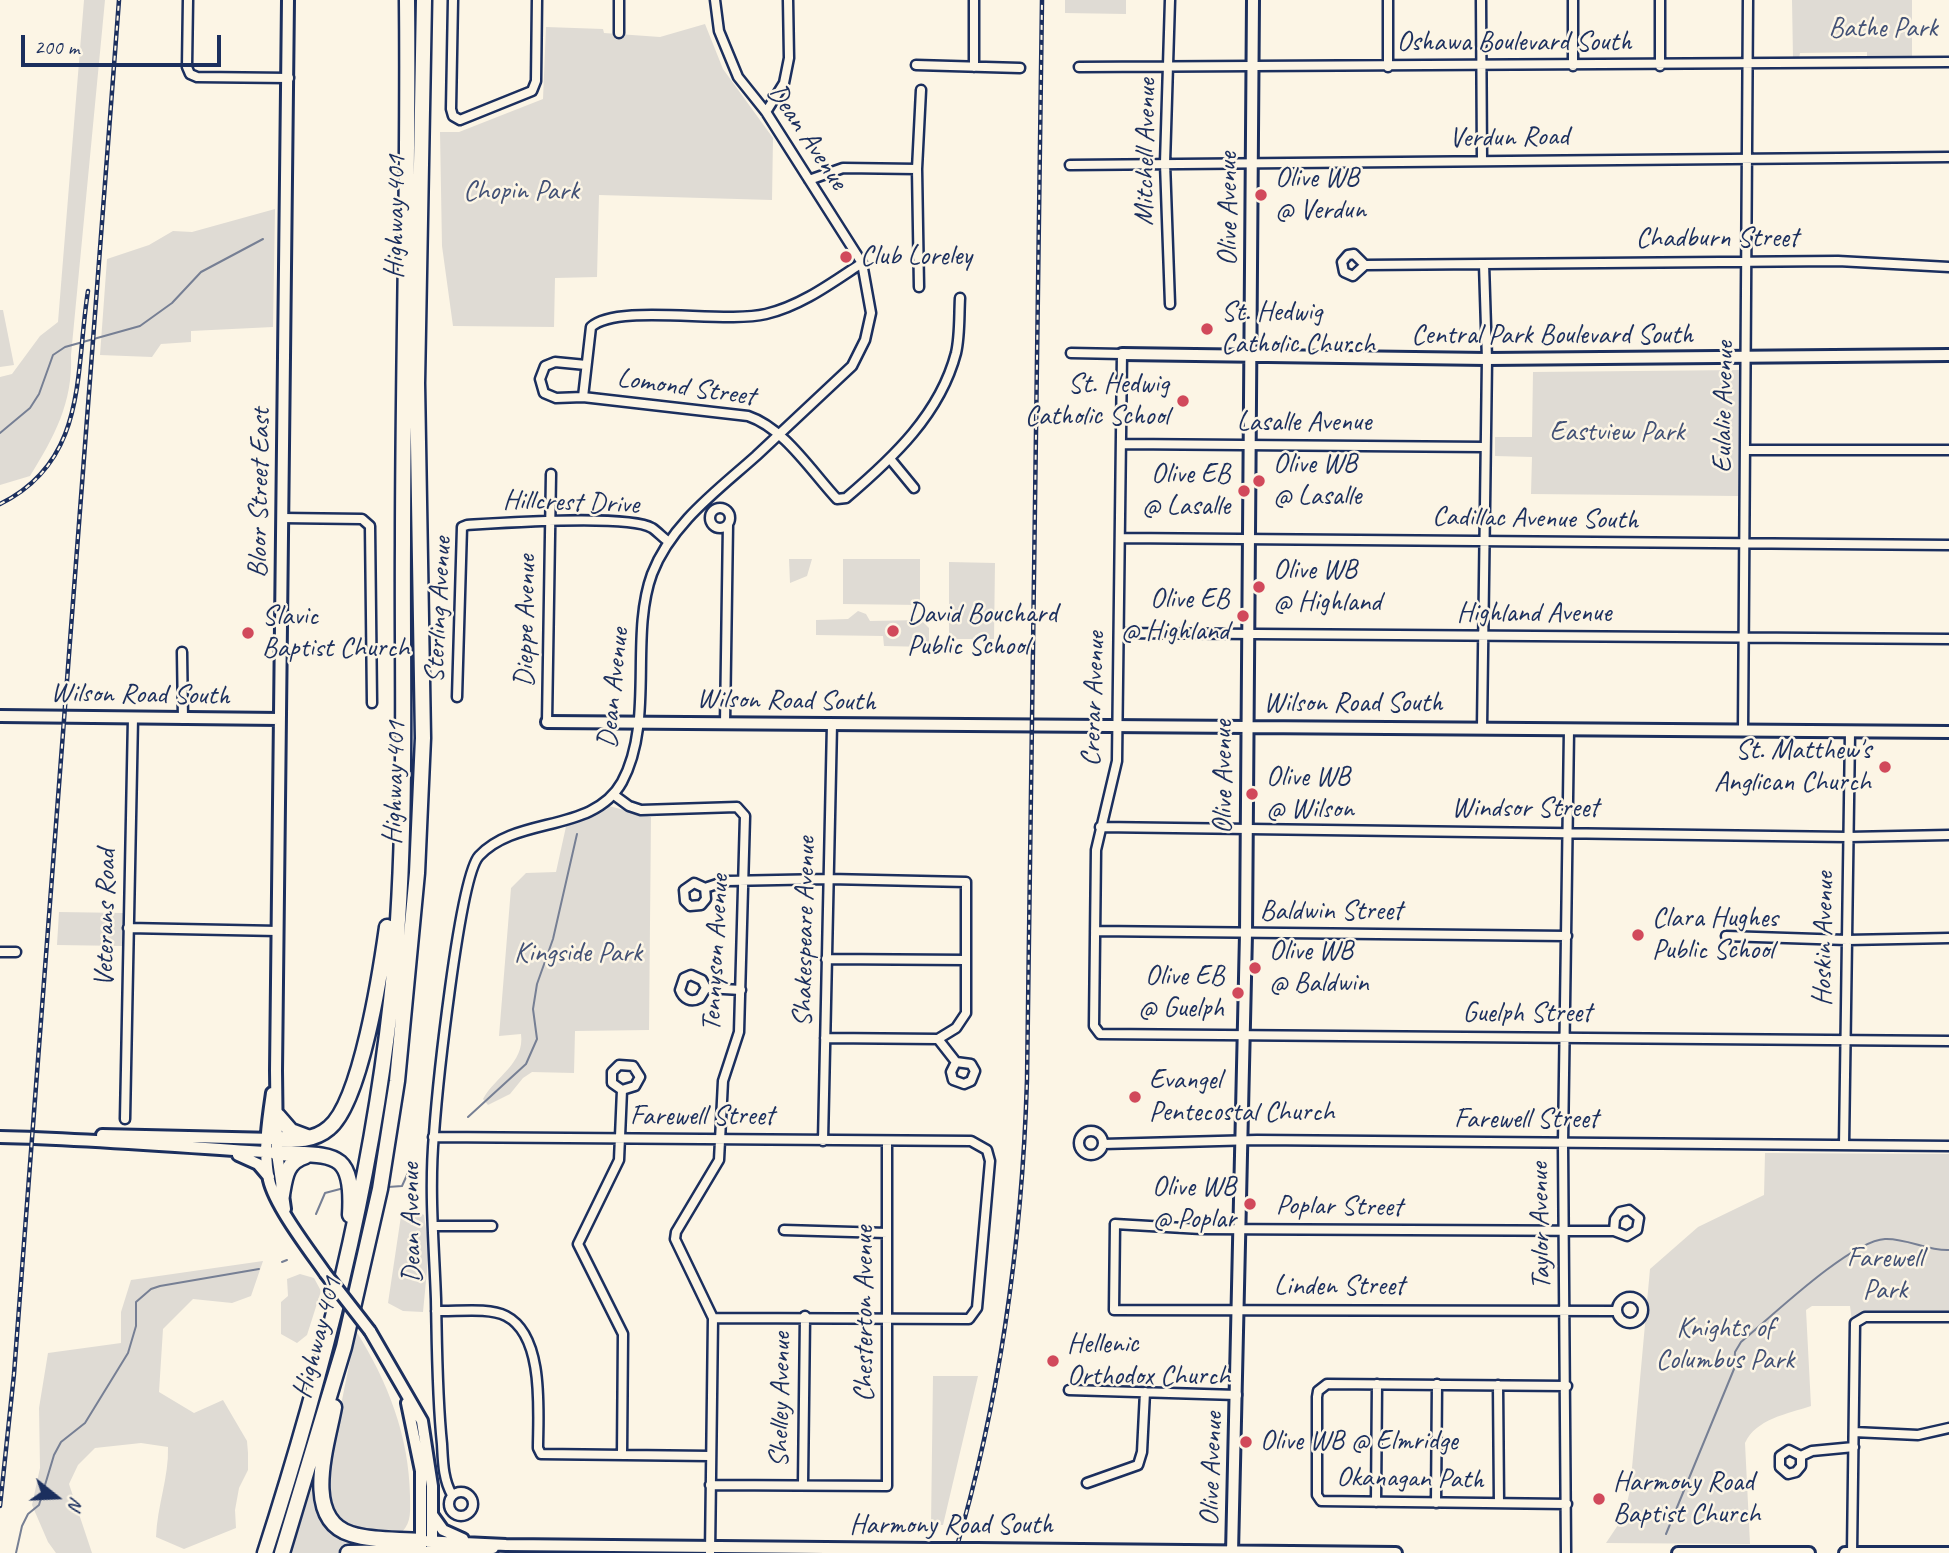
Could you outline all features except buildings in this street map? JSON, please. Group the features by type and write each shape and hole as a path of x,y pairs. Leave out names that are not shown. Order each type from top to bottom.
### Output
{"highway":[{"name":"Highway 401","path":"265,1553 305,1429 347,1262 364,1184 391,998 403,811 407,0"},
{"name":"Highway 401","path":"282,1553 344,1348 380,1189 397,1081 417,873 423,738 417,383 424,0"},
{"path":"272,1146 311,1138 332,1126 346,1104 367,1031 382,963 403,811"},
{"path":"278,1116 291,1131 311,1138"},
{"path":"272,1146 336,1159 346,1167 352,1186 347,1262"},
{"path":"283,1202 285,1176 291,1164 314,1154"},
{"path":"344,1348 320,1483 323,1507 334,1525 348,1534 426,1549"},
{"path":"348,1553 426,1549"}],"main road":[{"name":"Bloor Street East","path":"288,0 276,1070 269,1177 326,1273 370,1331 422,1421 427,1438 432,1514 426,1549"},
{"name":"Olive Avenue","path":"1232,1552 1246,934 1253,0"},
{"name":"Central Park Boulevard South","path":"1122,355 1487,359 1747,359 1949,355"},
{"name":"Wilson Road South","path":"0,716 280,719"},
{"name":"Wilson Road South","path":"547,722 1949,732"},
{"name":"Bloor Street East","path":"276,1070 278,1116 272,1146 283,1202"},
{"path":"72,1138 78,1135 272,1146"},
{"path":"0,1137 72,1138 225,1151 272,1146"},
{"path":"225,1151 251,1160 269,1177"},
{"name":"Bloor Street East","path":"405,1391 421,1471 426,1549"},
{"path":"432,1514 443,1530 472,1542"},
{"name":"Harmony Road South","path":"426,1549 472,1542 710,1550 976,1549 1396,1553"},
{"name":"Harmony Road South","path":"426,1549 506,1545"},
{"path":"1678,1553 1809,1553"},
{"path":"1845,1553 1949,1553"}],"street":[{"path":"188,0 187,67 190,74 197,77 289,78"},
{"path":"453,0 451,109 453,116 460,120 528,93 535,86 537,0"},
{"path":"619,33 620,0"},
{"name":"Dean Avenue","path":"452,1495 445,1480 436,1390 433,1137 460,920 470,873 478,857 502,839 586,813 614,795 626,772 638,722 643,634 652,575 669,542 678,529 852,366 865,340 871,313 862,263 766,112 738,77 719,31 715,0"},
{"path":"766,112 784,83 789,58 788,0"},
{"path":"974,0 974,67"},
{"name":"Mitchell Avenue","path":"1170,0 1165,163 1170,304"},
{"path":"1388,0 1388,66"},
{"path":"1481,0 1482,160"},
{"path":"1573,0 1573,66"},
{"path":"1660,0 1660,66"},
{"name":"Eulalie Avenue","path":"1743,732 1748,0"},
{"name":"Oshawa Boulevard South","path":"1079,67 1749,66 1949,62"},
{"path":"916,65 1020,68"},
{"path":"919,288 917,169 920,90"},
{"name":"Verdun Road","path":"1070,165 1949,157"},
{"path":"809,180 843,169 917,169"},
{"name":"Chadburn Street","path":"1365,265 1838,261 1949,267"},
{"path":"586,365 555,362 545,366 540,379 544,393 556,398 583,397 591,327 608,317 733,319 769,314 816,293 862,263"},
{"path":"1482,727 1487,359 1485,264"},
{"path":"914,488 891,460 930,411 946,383 957,350 960,298"},
{"name":"Central Park Boulevard South","path":"1071,353 1122,355"},
{"name":"Crerar Avenue","path":"1105,1036 1094,1026 1096,850 1115,778 1118,727 1122,355"},
{"name":"Lomond Street","path":"583,397 748,416 764,421 837,499 846,498 891,460"},
{"name":"Lasalle Avenue","path":"1123,444 1485,447"},
{"path":"1745,450 1949,450"},
{"name":"Dieppe Avenue","path":"547,722 551,474"},
{"path":"282,518 362,519 370,526 372,703"},
{"name":"Hillcrest Drive","path":"467,525 632,523 651,527 669,542"},
{"path":"725,723 728,524"},
{"name":"Sterling Avenue","path":"457,697 460,531 467,525"},
{"name":"Cadillac Avenue South","path":"1121,538 1949,545"},
{"name":"Highland Avenue","path":"1120,633 1949,639"},
{"path":"183,652 183,719"},
{"name":"Veterans Road","path":"125,1119 133,718"},
{"name":"Shakespeare Avenue","path":"822,1141 832,724"},
{"name":"Taylor Avenue","path":"1566,1553 1567,1386 1563,1144 1569,730"},
{"name":"Hoskin Avenue","path":"1844,1145 1850,733"},
{"name":"Tennyson Avenue","path":"614,795 629,806 641,810 742,809 746,816 739,1031 723,1081 719,1160 676,1232 675,1239 713,1318 710,1550"},
{"name":"Windsor Street","path":"1100,827 1848,837 1949,835"},
{"path":"705,888 726,881 829,879 960,880 968,887 966,1013 956,1028 938,1039 825,1038"},
{"path":"128,928 278,931"},
{"name":"Baldwin Street","path":"1095,931 1567,936"},
{"path":"1726,936 1847,940 1949,939"},
{"path":"0,952 16,952"},
{"path":"827,959 966,960"},
{"path":"706,988 741,990"},
{"name":"Guelph Street","path":"1105,1036 1564,1036 1949,1041"},
{"path":"938,1039 956,1062"},
{"path":"622,1090 620,1160 578,1244 623,1334 622,1455"},
{"name":"Farewell Street","path":"433,1137 971,1141 987,1150 990,1161 977,1308 973,1316 964,1320 888,1318"},
{"name":"Chesterton Avenue","path":"803,1484 887,1486 887,1141"},
{"name":"Farewell Street","path":"1103,1144 1242,1141 1949,1146"},
{"name":"Poplar Street","path":"1114,1310 1115,1224 1241,1229 1563,1233 1614,1231"},
{"path":"434,1226 492,1226"},
{"path":"784,1230 887,1233"},
{"name":"Linden Street","path":"1114,1310 1617,1311"},
{"path":"436,1311 504,1315 516,1323 534,1356 538,1372 538,1448 541,1454 710,1456"},
{"name":"Shelley Avenue","path":"803,1484 805,1316"},
{"path":"1852,1553 1855,1324 1865,1317 1949,1317"},
{"path":"713,1318 888,1318"},
{"name":"Okanagan Path","path":"1567,1386 1327,1384 1318,1391 1317,1397 1317,1495 1321,1501 1567,1504"},
{"path":"1376,1502 1377,1384"},
{"path":"1436,1503 1437,1384"},
{"path":"1498,1385 1499,1503"},
{"path":"1069,1390 1237,1395"},
{"path":"1087,1483 1138,1465 1142,1452 1145,1392"},
{"path":"1854,1432 1919,1435 1949,1428"},
{"path":"1801,1456 1812,1451 1854,1447"},
{"path":"710,1485 803,1484"}],"green space":[{"path":"84,0 105,0 69,389 54,433 30,476 0,485 0,377 12,374 40,336 58,322"},
{"path":"1065,0 1126,0 1126,14 1065,13"},
{"name":"Bathe Park","path":"1792,0 1912,0 1912,58 1867,59 1867,52 1800,53 1799,59 1793,59"},
{"name":"Chopin Park","path":"705,24 723,69 773,138 772,200 599,195 597,277 555,278 554,327 453,326 442,246 440,132 459,132 543,99 546,27 603,29 604,33 660,37"},
{"path":"275,209 273,327 191,331 191,342 161,344 152,357 100,355 107,259 149,245 173,231 192,232"},
{"path":"0,310 3,310 14,365 0,367"},
{"name":"Eastview Park","path":"1739,370 1738,496 1531,494 1532,457 1495,456 1495,437 1532,437 1533,372"},
{"path":"789,559 812,559 807,576 790,583"},
{"path":"843,559 920,559 920,605 843,604"},
{"path":"949,562 995,563 994,639 949,639"},
{"path":"858,611 866,614 870,621 921,620 929,628 929,647 884,646 883,636 816,635 816,620 848,619"},
{"name":"Kingside Park","path":"609,806 651,817 649,1030 575,1031 574,1073 532,1072 523,1078 510,1094 488,1105 483,1099 514,1062 521,1044 521,1034 499,1036 511,888 526,873 556,872 567,822 593,815"},
{"path":"59,912 124,913 124,946 57,945"},
{"name":"Knights of Columbus Park","path":"1765,1153 1949,1154 1949,1313 1852,1321 1850,1306 1812,1306 1806,1310 1811,1406 1764,1423 1745,1443 1750,1544 1606,1543 1624,1516 1630,1490 1650,1269 1698,1227 1764,1195"},
{"path":"415,1210 424,1215 429,1250 423,1312 403,1311 388,1303 401,1216"},
{"path":"263,1261 251,1296 232,1303 193,1299 163,1329 159,1392 194,1413 223,1400 247,1441 248,1470 239,1488 235,1510 236,1528 184,1549 156,1537 168,1447 141,1443 95,1448 78,1465 69,1484 92,1553 56,1553 48,1542 32,1505 40,1468 39,1408 48,1353 121,1343 121,1312 131,1280"},
{"path":"300,1274 314,1278 321,1291 307,1335 297,1343 281,1334 281,1302 288,1296 287,1279"},
{"path":"356,1331 387,1390 406,1452 410,1506 409,1520 402,1532 347,1528 330,1508 327,1474"},
{"path":"933,1376 978,1376 943,1525 931,1525"},
{"path":"312,1487 322,1518 341,1537 353,1541 352,1547 338,1553 291,1553"}],"waterway":[{"path":"0,433 30,408 39,394 53,355 65,347 140,326 172,303 201,272 263,239"},
{"path":"468,1117 526,1064 537,1039 533,1009 537,984 553,939 577,834"},
{"path":"388,1187 402,1186 412,1164"},
{"path":"316,1214 325,1193 344,1188"},
{"path":"1666,1534 1734,1369 1735,1352 1741,1342 1811,1282 1852,1252 1870,1243 1893,1239 1933,1249 1949,1250"},
{"path":"282,1262 287,1260"},
{"path":"16,1553 22,1526 28,1514 39,1505 54,1455 61,1442 85,1423 128,1353 136,1326 136,1302 151,1289 160,1286 259,1269"}],"railway":[{"path":"0,1506 14,1374 119,0"},
{"path":"955,1553 997,1378 1014,1260 1024,1140 1042,0"},
{"path":"0,504 29,486 49,464 63,439 78,383 88,291"}],"place":[{"name":"Olive WB @ Verdun","path":"1261,195"},
{"name":"Club Loreley","path":"846,257"},
{"name":"St. Hedwig Catholic Church","path":"1207,329"},
{"name":"St. Hedwig Catholic School","path":"1183,401"},
{"name":"Olive WB @ Lasalle","path":"1259,481"},
{"name":"Olive EB @ Lasalle","path":"1244,491"},
{"name":"Olive WB @ Highland","path":"1259,587"},
{"name":"Olive EB @ Highland","path":"1243,616"},
{"name":"David Bouchard Public School","path":"893,631"},
{"name":"Slavic Baptist Church","path":"248,633"},
{"name":"St. Matthew's Anglican Church","path":"1885,767"},
{"name":"Olive WB @ Wilson","path":"1252,794"},
{"name":"Clara Hughes Public School","path":"1638,935"},
{"name":"Olive WB @ Baldwin","path":"1255,968"},
{"name":"Olive EB @ Guelph","path":"1238,993"},
{"name":"Evangel Pentecostal Church","path":"1135,1097"},
{"name":"Olive WB @ Poplar","path":"1250,1204"},
{"name":"Hellenic Orthodox Church","path":"1053,1361"},
{"name":"Olive WB @ Elmridge","path":"1246,1442"},
{"name":"Harmony Road Baptist Church","path":"1599,1499"}],"park label":[{"name":"Farewell Park","path":"1885,1275"}]}
